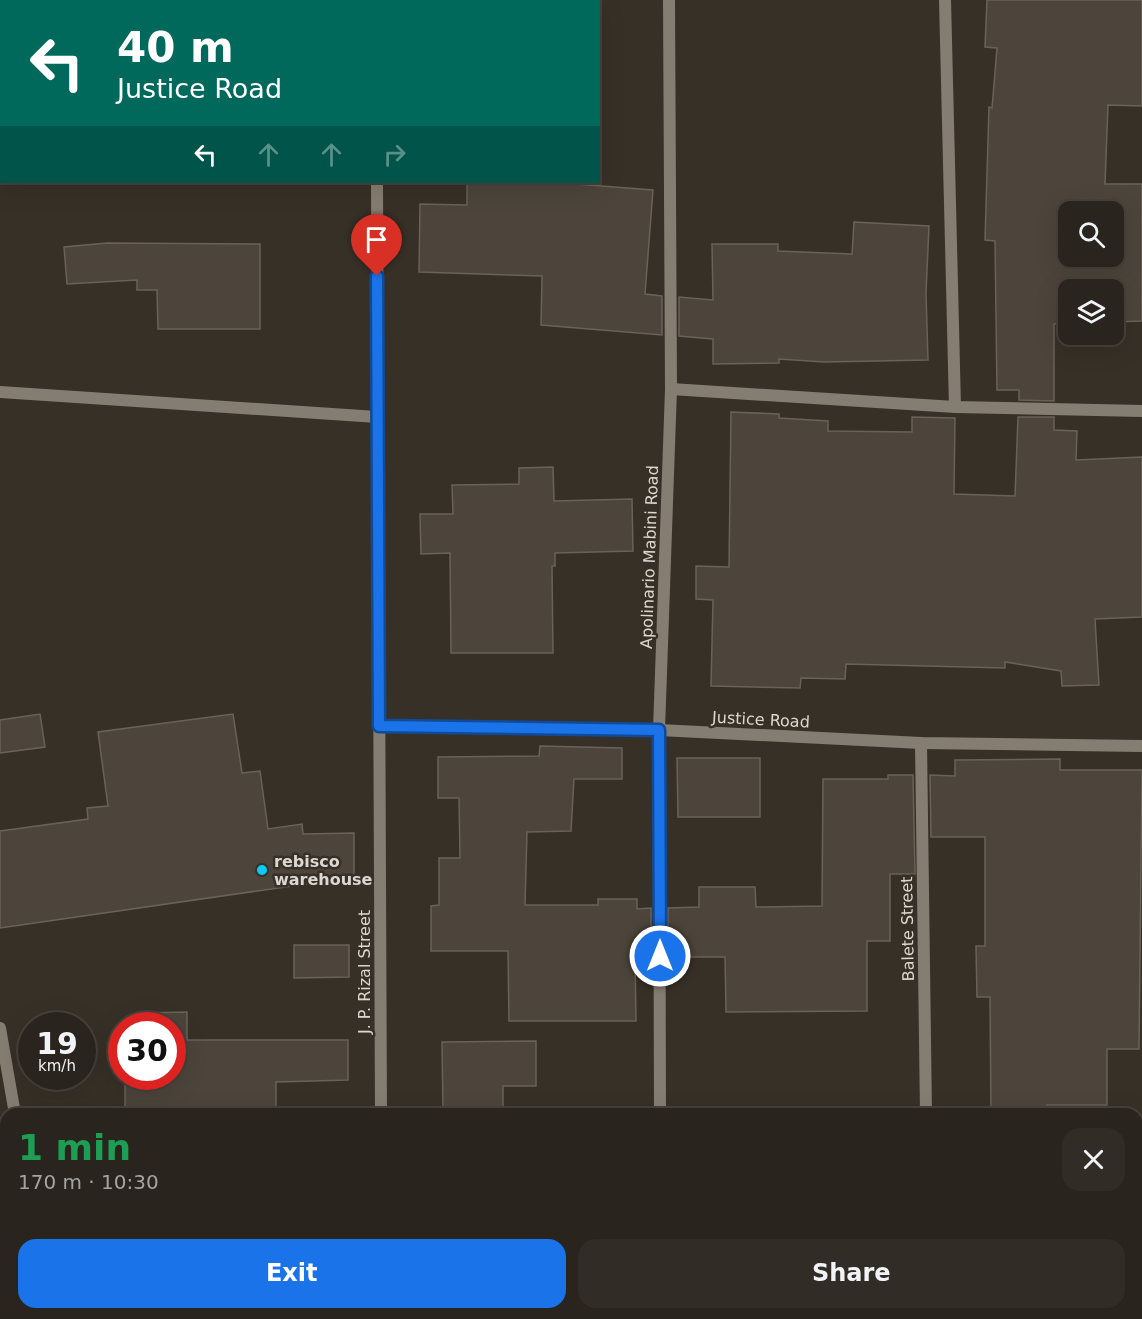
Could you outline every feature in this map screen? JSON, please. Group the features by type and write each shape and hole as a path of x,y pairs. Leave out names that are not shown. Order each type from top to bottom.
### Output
{"street":[{"name":"Apolinario Mabini Road","path":"660,1108 659,730 671,389 669,0"},
{"path":"945,0 955,407"},
{"name":"J. P. Rizal Street","path":"377,183 381,1108"},
{"path":"671,389 955,407 1142,411"},
{"path":"0,392 377,417"},
{"name":"Justice Road","path":"379,726 659,730 921,743 1142,746"},
{"name":"Balete Street","path":"921,743 926,1108"},
{"path":"0,1028 14,1108"}],"building":[{"path":"987,0 1142,0 1142,106 1108,105 1105,184 1142,184 1142,321 1124,322 1124,279 1058,279 1058,324 1054,324 1054,401 1019,400 1019,390 997,390 995,241 985,240 989,107 992,108 997,48 985,47"},
{"path":"467,183 562,183 653,190 645,294 662,296 662,335 541,325 542,276 419,272 420,204 467,205"},
{"path":"854,222 929,226 926,293 928,360 824,362 779,359 779,363 713,364 713,339 679,336 679,297 713,300 712,244 778,244 778,251 852,254"},
{"path":"107,243 260,244 260,329 158,329 157,290 137,290 137,280 67,284 64,247"},
{"path":"731,412 779,414 779,418 828,421 828,431 912,432 912,417 955,418 954,494 1015,496 1018,417 1054,417 1054,430 1077,431 1076,460 1142,457 1142,617 1095,619 1099,685 1062,686 1061,671 1005,662 1005,668 846,664 845,679 801,678 800,688 711,686 713,600 696,599 696,566 729,567"},
{"path":"553,467 554,501 632,499 633,551 555,553 555,566 552,566 553,653 451,653 450,553 421,554 420,514 453,514 452,485 519,484 519,468"},
{"path":"40,714 45,747 0,753 0,720"},
{"path":"233,714 242,773 260,771 268,829 302,824 303,834 354,833 354,877 0,928 0,831 88,819 87,808 108,806 98,732"},
{"path":"540,746 622,748 622,779 574,779 571,831 527,832 525,905 598,905 598,899 637,899 637,909 651,908 651,957 635,957 636,1021 509,1021 508,951 431,951 431,906 439,905 439,858 460,858 459,798 438,798 438,757 539,756"},
{"path":"677,758 760,758 760,817 678,817"},
{"path":"1060,759 1060,770 1142,770 1139,1049 1107,1049 1107,1105 991,1108 990,997 977,997 976,946 985,946 985,837 931,837 930,775 955,776 955,760"},
{"path":"888,775 913,775 915,874 890,874 890,941 867,941 867,1011 726,1012 725,957 668,957 668,908 699,907 699,887 755,887 756,907 822,906 823,779 888,779"},
{"path":"294,945 349,945 349,977 294,978"},
{"path":"186,1012 187,1040 348,1040 348,1080 276,1082 276,1108 125,1108 125,1090 186,1090"},
{"path":"536,1041 536,1086 503,1086 503,1108 443,1108 442,1042"}],"place":[{"name":"rebisco warehouse","path":"262,870"}],"route":[{"path":"377,276 379,726 659,730 660,956"}]}
